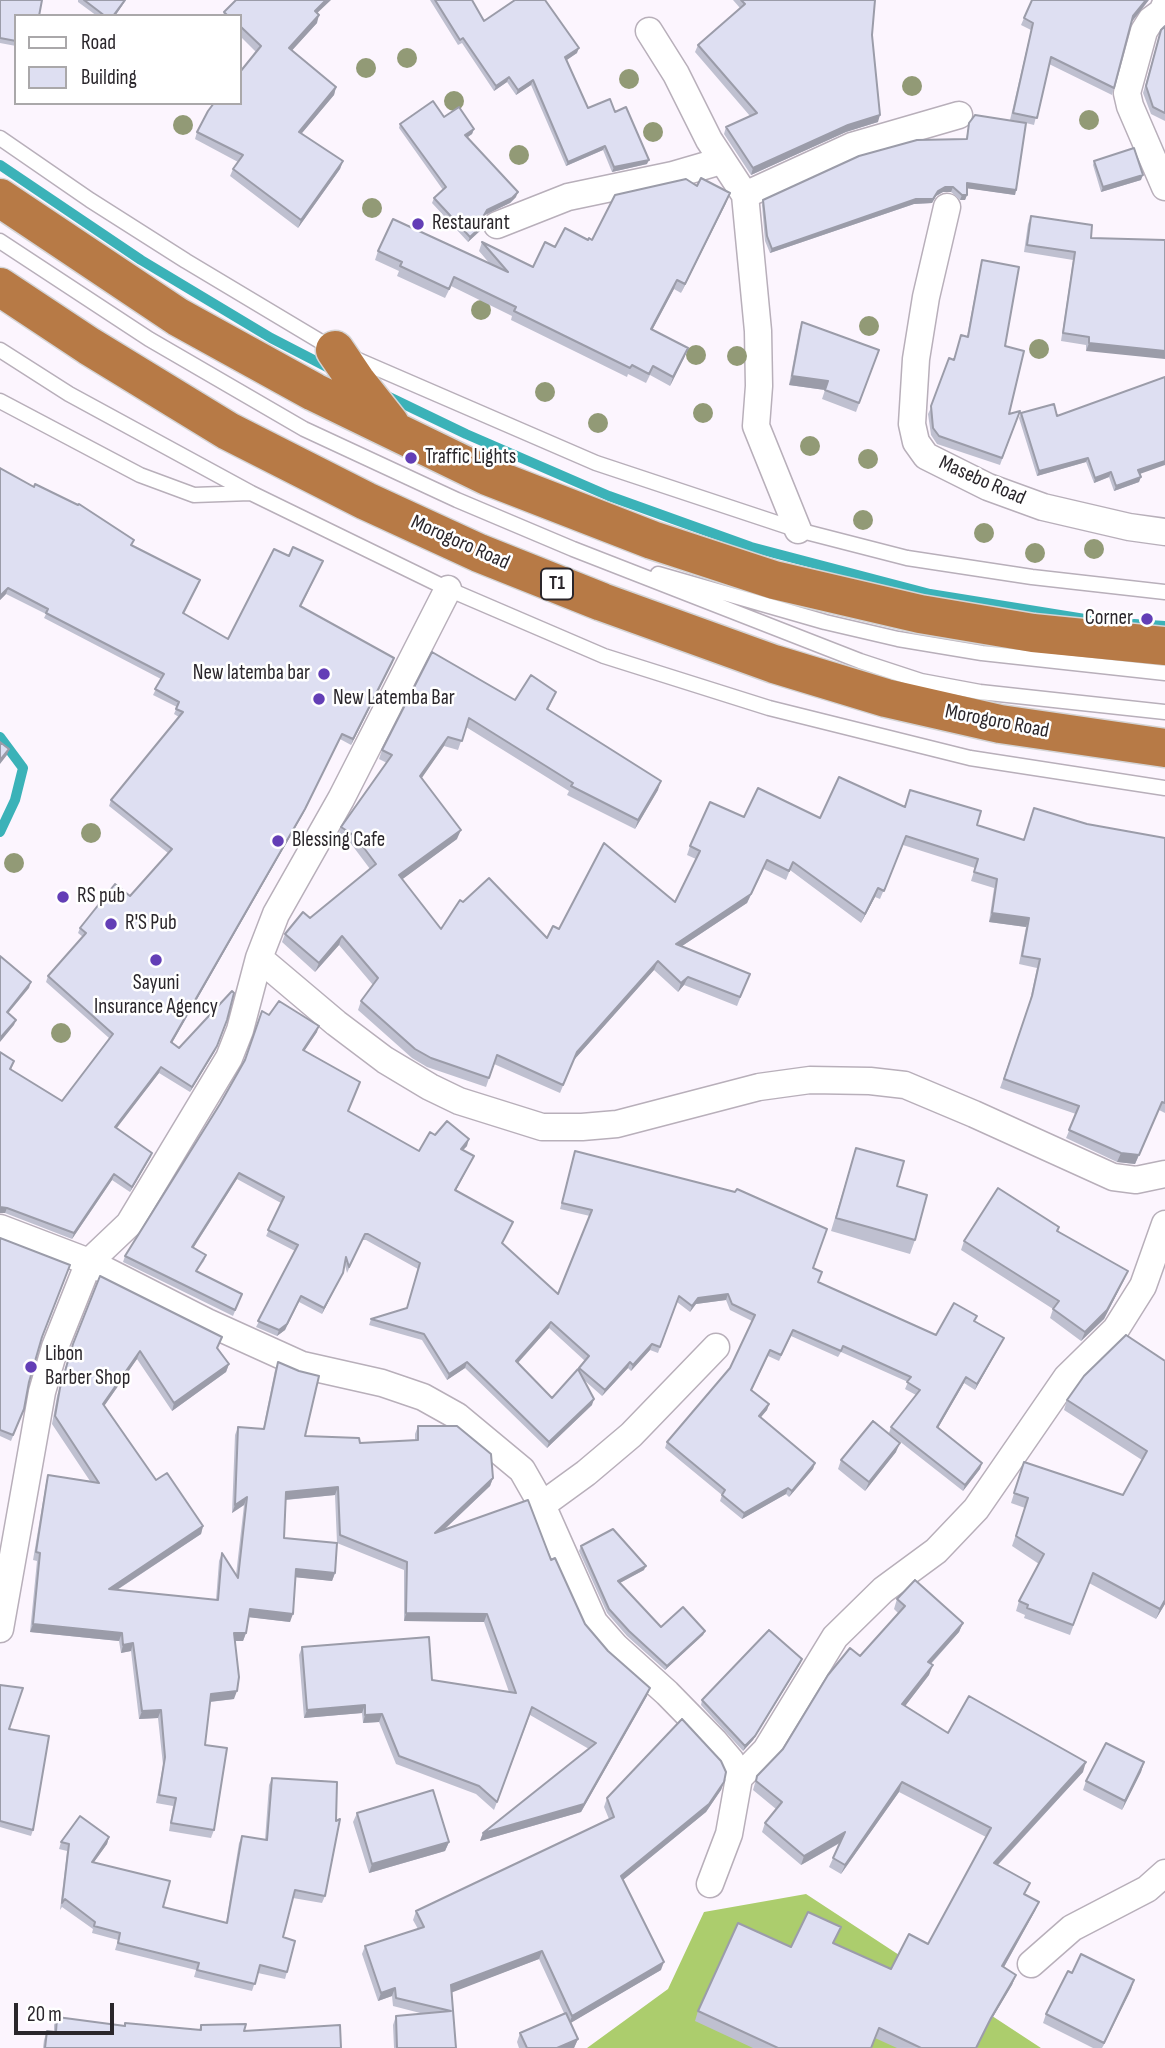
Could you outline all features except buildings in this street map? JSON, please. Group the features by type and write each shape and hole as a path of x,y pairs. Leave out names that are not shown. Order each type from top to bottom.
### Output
{"highway":[{"path":"0,198 178,317 314,393 486,476 652,540 774,580 933,617 1032,633 1165,646"},
{"name":"Morogoro Road","path":"0,287 89,346 228,430 366,501 491,558 774,664 886,698 1000,724 1165,748"},
{"path":"335,350 397,432"}],"street":[{"path":"1165,5 1144,31 1127,93 1165,187"},
{"path":"649,31 677,74 722,161 745,195 758,331 756,426 798,530"},
{"path":"745,195 852,146 959,114"},
{"path":"497,225 568,198 673,175 722,161"},
{"name":"Masebo Road","path":"947,207 926,297 916,359 912,425 916,442 926,456 941,465 988,487 1043,507 1129,527 1165,532"},
{"path":"0,1629 42,1392 55,1346 89,1262 128,1224 229,1058 240,1030 259,958 276,914 341,799 447,589"},
{"path":"259,958 385,1060 459,1101 542,1127 617,1124 759,1087 810,1080 870,1081 905,1085 1113,1177 1136,1180 1165,1174"},
{"path":"710,1884 729,1834 739,1778 766,1750 835,1637 883,1590 936,1551 976,1509 1068,1377 1116,1329 1143,1286 1165,1224"},
{"path":"0,1228 89,1262 206,1322 302,1365 382,1383 434,1403 457,1416 522,1470 542,1505 593,1622 714,1741 731,1761 739,1778"},
{"path":"542,1505 631,1435 716,1347"},
{"path":"1031,1964 1072,1928 1147,1889 1165,1873"}],"lane":[{"path":"0,138 186,261 335,350 596,463 798,530 907,558 1031,577 1165,592"},
{"name":"Morogoro Road","path":"0,241 149,339 304,429 457,500 573,549 860,661 921,681 980,692 1165,712"},
{"path":"0,350 69,394 251,493 447,589 604,656 769,708 970,758 1165,788"},
{"path":"0,401 141,475 194,495 251,493"},
{"name":"Morogoro Road","path":"573,549 825,622 898,639 982,653 1165,673"}],"green space":[{"path":"806,1894 1041,2048 587,2048 668,1989 704,1912"}],"waterway":[{"path":"0,165 141,260 271,338 331,369"},
{"path":"385,395 466,434 609,496 751,547 930,594 1091,620"},
{"path":"1134,624 1165,626"},
{"path":"0,737 23,768 15,800 0,832"}],"place":[{"name":"Restaurant","path":"418,224"},
{"name":"Traffic Lights","path":"411,458"},
{"name":"Corner","path":"1147,619"},
{"name":"New latemba bar","path":"324,674"},
{"name":"New Latemba Bar","path":"319,699"},
{"name":"Blessing Cafe","path":"278,841"},
{"name":"RS pub","path":"63,897"},
{"name":"R'S Pub","path":"111,924"},
{"name":"Sayuni Insurance Agency","path":"156,960"},
{"name":"Libon Barber Shop","path":"31,1367"}]}
